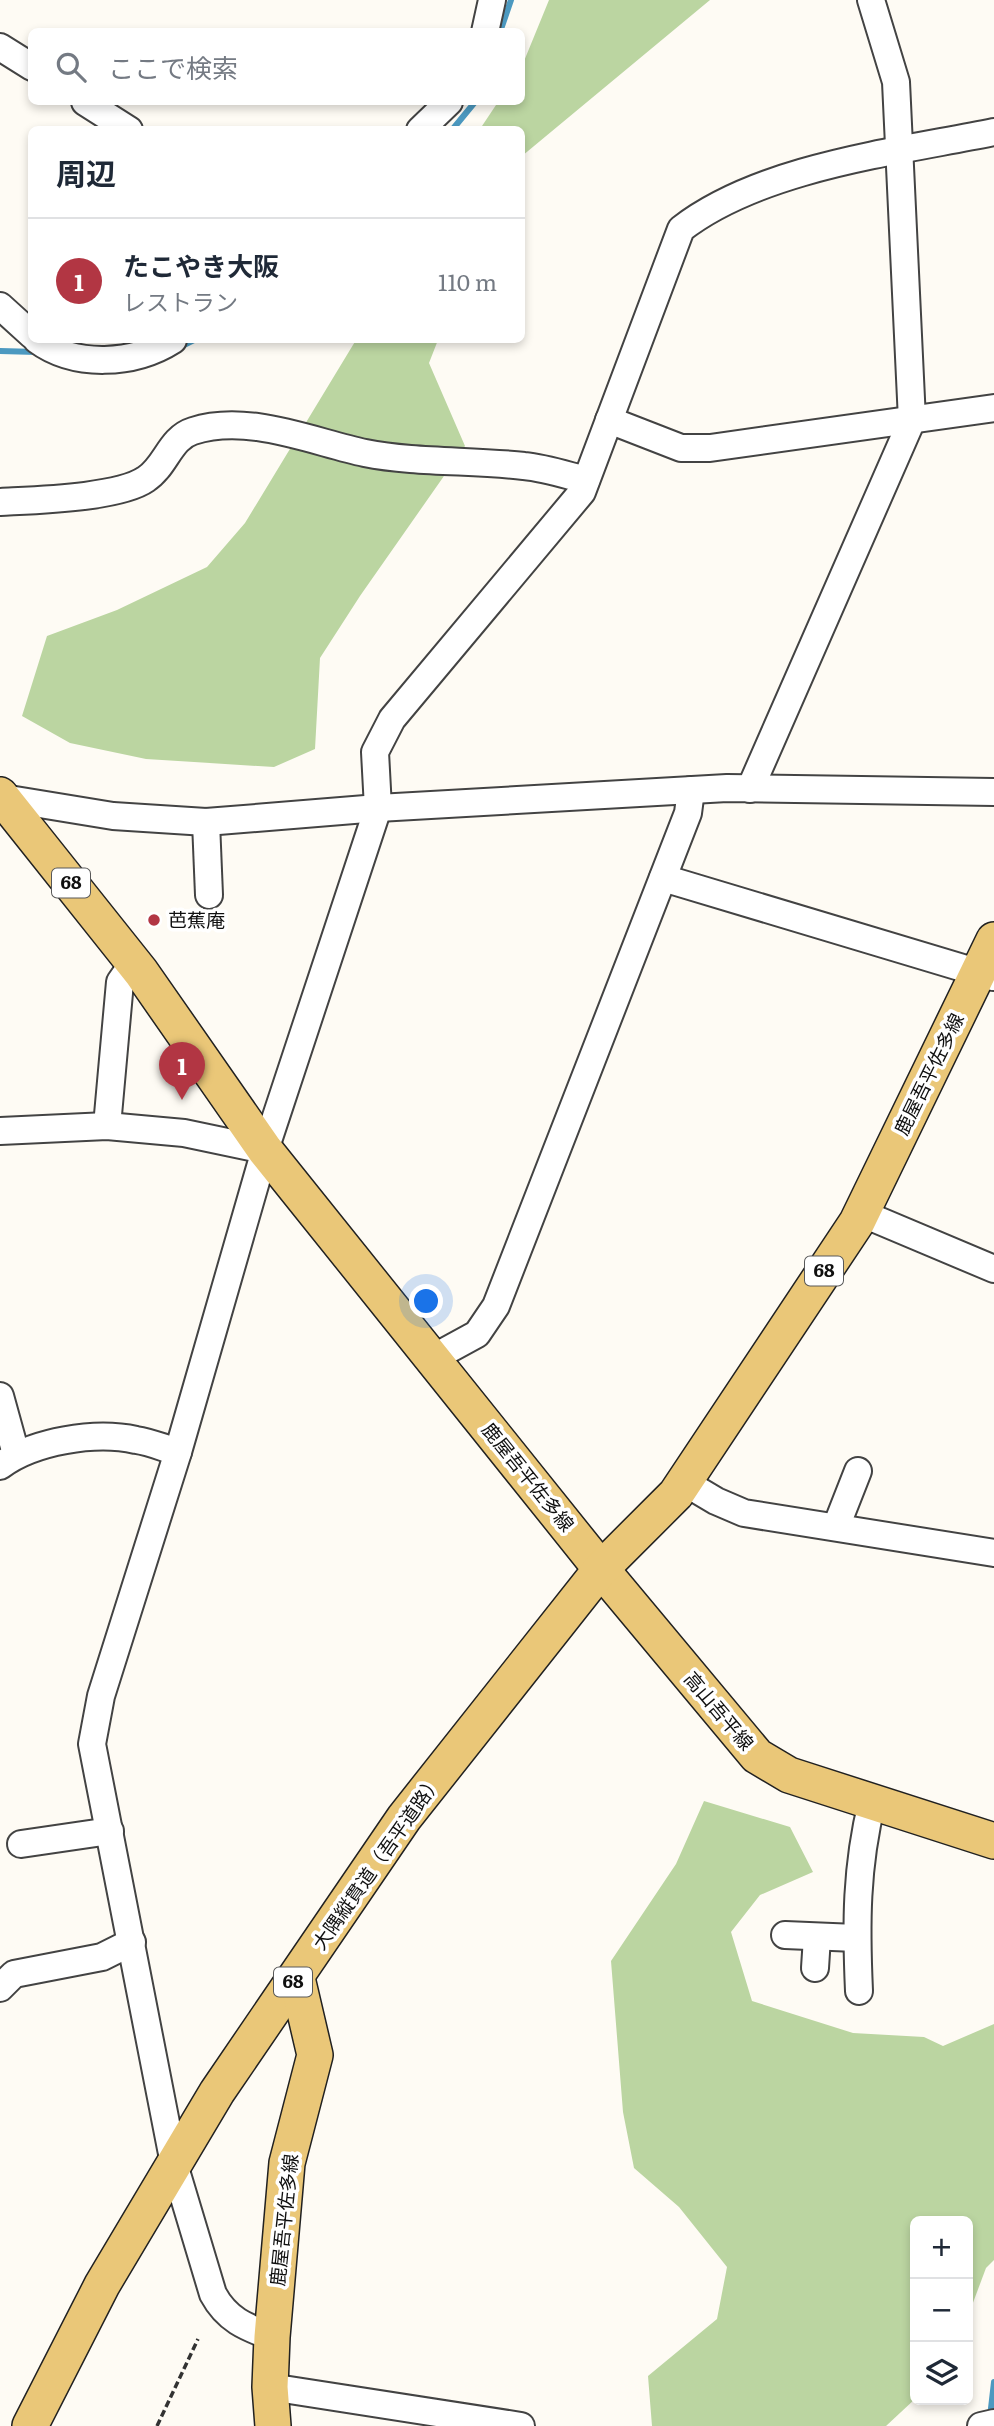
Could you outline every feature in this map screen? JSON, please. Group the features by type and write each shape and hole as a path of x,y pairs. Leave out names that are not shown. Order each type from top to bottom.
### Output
{"main road":[{"name":"鹿屋吾平佐多線","path":"1,796 134,962 265,1150 601,1569 684,1482 861,1213 987,975 994,940"},
{"name":"高山吾平線","path":"601,1569 757,1756 789,1775 994,1841"},
{"name":"大隅縦貫道（吾平道路）","path":"30,2426 102,2285 217,2092 404,1818 601,1569"},
{"name":"鹿屋吾平佐多線","path":"273,2426 270,2387 272,2337 287,2163 316,2055 297,1978"}],"street":[{"path":"486,28 492,0"},
{"path":"750,789 912,420 895,82 870,0"},
{"path":"0,47 28,64"},
{"path":"90,105 123,126"},
{"path":"424,126 446,105"},
{"path":"272,2337 242,2325 222,2311 213,2294 174,2164 92,1744 101,1696 178,1452 265,1150 378,808 375,752 392,719 582,492 681,229 697,216 744,193 841,163 994,132"},
{"path":"0,306 28,331"},
{"path":"43,343 66,355 97,359 129,358 156,351 168,343"},
{"path":"609,420 681,448 745,444 994,408"},
{"path":"0,502 59,499 125,488 146,480 160,466 178,438 194,430 228,427 283,430 366,453 528,466 586,480"},
{"path":"433,1358 477,1334 496,1306 688,813 691,790"},
{"path":"1,796 113,816 206,822 378,808 691,790 994,792"},
{"path":"206,822 209,895"},
{"path":"663,878 987,975"},
{"path":"107,1126 120,982 134,962"},
{"path":"0,1132 107,1126 184,1133 265,1150"},
{"path":"861,1213 994,1269"},
{"path":"0,1396 8,1460 61,1442 93,1438 134,1439 178,1452"},
{"path":"836,1527 858,1471"},
{"path":"684,1482 716,1502 744,1513 994,1553"},
{"path":"859,1991 856,1938 860,1851 872,1802"},
{"path":"21,1844 110,1830"},
{"path":"785,1935 856,1938"},
{"path":"815,1968 817,1937"},
{"path":"0,1988 14,1974 102,1957 132,1942"},
{"path":"270,2387 521,2426"},
{"path":"981,2426 994,2423"}],"path":[{"path":"157,2426 198,2339"}],"green space":[{"path":"549,0 710,0 525,154 525,126 482,126 496,105 525,105 525,59"},
{"path":"354,343 437,343 429,363 465,446 320,658 315,749 274,767 146,759 70,743 22,716 47,636 117,610 207,567 245,523"},
{"path":"704,1801 790,1827 813,1872 760,1895 731,1932 752,2001 853,2033 924,2037 943,2046 994,2024 994,2260 986,2268 973,2303 973,2216 910,2216 910,2404 886,2426 652,2426 648,2376 717,2319 727,2267 679,2207 634,2168 623,2112 611,1961 676,1864"}],"waterway":[{"path":"501,28 511,0"},
{"path":"455,126 473,105"},
{"path":"180,347 188,343"},
{"path":"0,351 37,352"},
{"path":"990,2417 994,2382"}],"place":[{"name":"芭蕉庵","path":"154,920"},
{"name":"たこやき大阪","path":"182,1100"}]}
